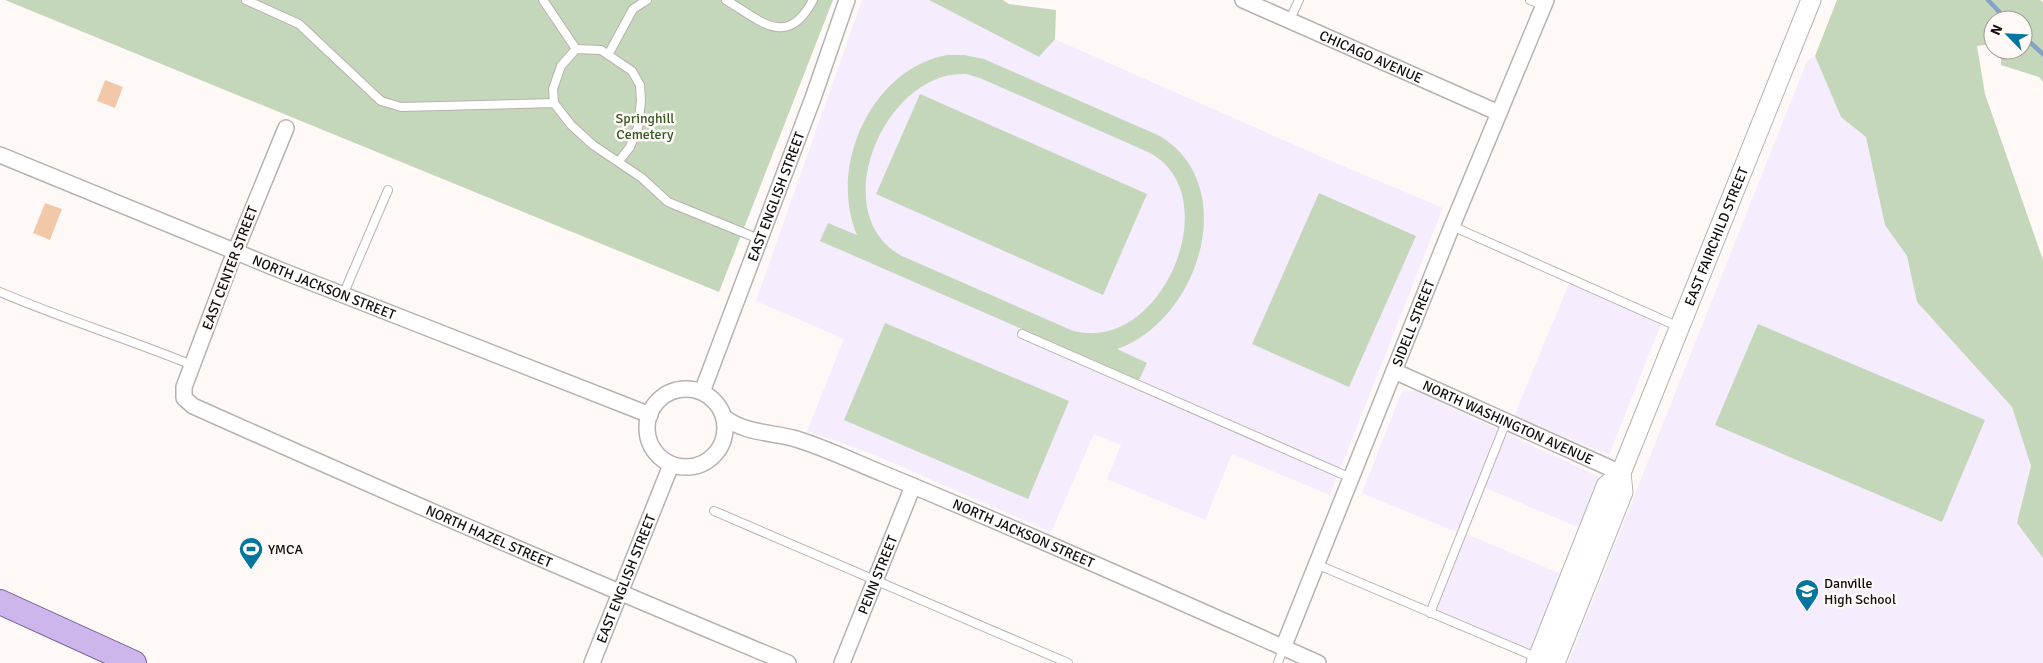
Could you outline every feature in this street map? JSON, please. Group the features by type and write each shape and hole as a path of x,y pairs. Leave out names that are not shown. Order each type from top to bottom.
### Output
{"main road":[{"path":"0,602 100,656 134,663"}],"street":[{"name":"EAST ENGLISH STREET","path":"702,392 847,0"},
{"name":"CHICAGO AVENUE","path":"1243,0 1499,113"},
{"name":"EAST FAIRCHILD STREET","path":"1543,661 1623,492 1621,473 1809,1"},
{"name":"SIDELL STREET","path":"1283,648 1499,113 1540,2"},
{"name":"EAST CENTER STREET","path":"193,406 184,398 184,386 286,128"},
{"name":"NORTH JACKSON STREET","path":"0,156 344,295 650,415"},
{"name":"NORTH WASHINGTON AVENUE","path":"1394,371 1621,473"},
{"path":"682,389 702,392 712,399 725,418 723,440 706,462 683,468 671,465 660,459 651,446 648,430 650,415 658,401 669,393 682,389"},
{"name":"NORTH HAZEL STREET","path":"193,406 620,594 788,663"},
{"name":"NORTH JACKSON STREET","path":"725,418 737,426 751,431 792,438 820,448 913,486 1318,663"},
{"name":"EAST ENGLISH STREET","path":"592,663 671,465"},
{"name":"PENN STREET","path":"842,663 913,486"}],"lane":[{"path":"246,0 299,24 382,100 394,105 401,107 554,103"},
{"path":"543,0 576,48"},
{"path":"608,55 633,9 647,0"},
{"path":"726,0 773,28 786,28 800,19 813,0"},
{"path":"1290,21 1299,0"},
{"path":"576,48 561,66 553,89 554,103 561,114 592,145 642,178 668,202 742,234 759,239"},
{"path":"576,48 601,50 632,71 640,85 642,101 638,127 630,147 619,162"},
{"path":"344,295 388,190"},
{"path":"1452,226 1680,327"},
{"path":"0,292 53,314 128,338 192,365"},
{"path":"1022,334 1351,478"},
{"path":"1430,613 1506,422"},
{"path":"714,511 1068,663"},
{"path":"1316,564 1543,661"},
{"path":"1278,663 1283,648"}],"shaded area":[{"path":"862,0 966,0 1324,158 1443,208 1330,495 1232,454 1205,520 1107,479 1121,445 1094,434 1051,532 875,455 807,431 844,339 756,301"},
{"path":"1815,56 1841,117 1866,137 1885,225 1907,256 1917,302 2012,407 2031,466 2017,523 2043,558 2043,663 1568,663 1807,61"},
{"path":"1571,279 1663,319 1609,455 1514,416"},
{"path":"1402,391 1415,391 1600,477 1580,528 1481,486 1462,532 1561,574 1529,655 1430,613 1461,534 1362,493"}],"green space":[{"name":"Springhill Cemetery","path":"5,0 833,0 719,292"},
{"path":"929,0 1003,0 1009,4 1056,10 1055,39 1039,57"},
{"path":"1837,0 2040,0 2043,2 2043,82 2039,77 2001,65 2001,60 2033,60 2033,10 1983,10 1983,45 1977,46 1985,94 2043,260 2043,558 2017,523 2031,466 2012,407 1917,302 1907,256 1885,225 1866,137 1841,117 1815,56"},
{"path":"947,55 964,55 984,59 1160,136 1185,159 1200,187 1204,219 1200,252 1188,283 1169,312 1145,334 1117,349 1147,363 1139,380 820,241 828,223 857,235 849,208 848,180 853,152 863,125 877,100 897,79 920,64","holes":["966,74 980,78 1148,152 1172,173 1184,201 1184,234 1174,267 1156,297 1132,320 1103,332 1071,330 902,256 879,236 868,210 866,179 874,148 889,119 910,95 937,79"]},
{"path":"920,94 1147,194 1103,295 876,194"},
{"path":"1319,193 1416,236 1349,387 1252,344"},
{"path":"885,323 1069,401 1028,499 844,420"},
{"path":"1758,324 1985,420 1942,522 1715,425"}],"building":[{"path":"105,80 123,87 115,108 97,101"},
{"path":"45,203 62,209 50,240 33,233"}],"waterway":[{"path":"1988,0 1998,10"},
{"path":"2033,45 2043,54"}],"place":[{"name":"YMCA","path":"251,570"},
{"name":"Danville High School","path":"1807,612"}]}
